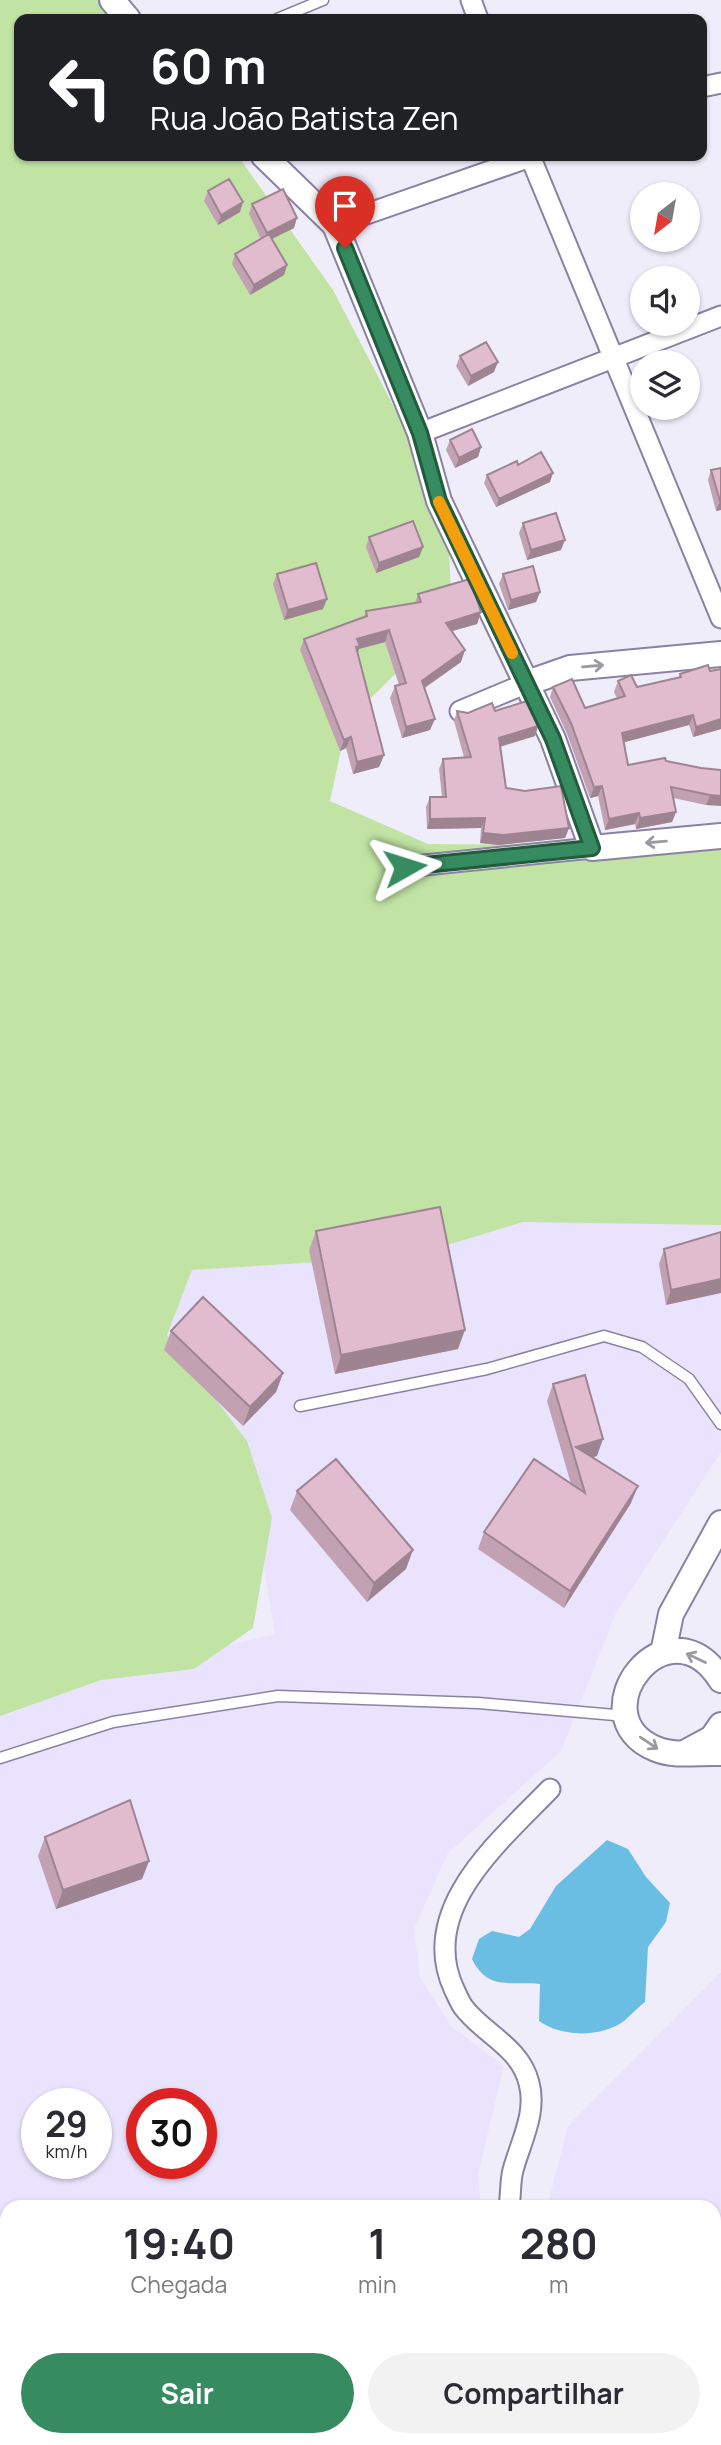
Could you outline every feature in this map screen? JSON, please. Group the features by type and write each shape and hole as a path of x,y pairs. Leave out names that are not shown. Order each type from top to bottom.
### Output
{"street":[{"path":"112,0 124,14"},
{"path":"269,161 335,225 420,433 439,501 553,739 592,848"},
{"path":"335,225 517,161"},
{"path":"533,161 721,618"},
{"path":"420,433 721,316"},
{"path":"460,711 570,668 721,654"},
{"path":"405,867 721,836"},
{"path":"663,1653 671,1614 721,1523"},
{"path":"721,1680 702,1659 688,1653 663,1653 645,1662 634,1672 624,1701 626,1716 633,1730 655,1749 721,1753"},
{"path":"685,1752 712,1738 721,1725"},
{"path":"510,2200 512,2173 533,2108 528,2080 508,2046 463,2007 446,1970 443,1937 459,1892 491,1851 551,1789"}],"lane":[{"path":"289,14 323,0"},
{"path":"300,1406 488,1369 604,1336 642,1347 689,1379 721,1424"},
{"path":"0,1759 113,1722 278,1696 478,1703 626,1716"}],"shaded area":[{"path":"721,1184 721,1452 615,1615 561,1751 448,1853 414,1929 420,1977 451,2026 504,2066 478,2174 480,2200 0,2200 0,1700 275,1634 245,1455 57,1269"},
{"path":"721,1972 721,2200 549,2200 568,2126"}],"green space":[{"path":"0,0 127,0 131,14 14,14 14,161 242,161 333,290 408,434 449,549 452,617 347,722 330,801 428,844 721,846 721,1225 523,1222 411,1256 192,1270 167,1335 247,1441 272,1518 253,1628 194,1669 101,1680 0,1716"}],"water":[{"path":"607,1840 628,1849 646,1877 670,1903 666,1922 648,1947 645,2002 615,2027 593,2033 569,2033 539,2021 540,1984 492,1980 478,1969 472,1959 479,1939 492,1931 519,1937 530,1929 556,1886"}],"building":[{"path":"229,179 243,202 221,215 208,191"},
{"path":"283,189 297,218 267,233 252,204"},
{"path":"269,234 287,265 254,285 235,254"},
{"path":"486,342 498,362 471,376 460,356"},
{"path":"472,429 481,447 459,458 450,440"},
{"path":"541,452 553,473 499,499 487,475 517,461 518,465"},
{"path":"721,468 721,501 720,501 711,470"},
{"path":"556,513 565,540 531,550 523,523"},
{"path":"413,521 423,547 379,563 369,537"},
{"path":"316,563 327,599 288,610 277,574"},
{"path":"533,566 540,592 511,600 503,574"},
{"path":"470,579 481,612 446,623 465,650 422,681 435,719 406,727 395,686 406,683 389,630 357,639 360,646 356,647 384,755 357,762 351,737 344,740 304,639 367,616 366,611 421,602 418,594"},
{"path":"708,665 710,671 721,669 721,719 696,727 693,715 622,733 628,765 665,758 666,761 721,770 721,796 671,787 676,812 640,818 639,813 609,819 602,786 594,787 571,723 553,687 572,679 585,708 625,696 618,681 631,675 637,687 681,677 680,674"},
{"path":"527,701 538,726 499,738 506,788 525,791 561,786 569,828 503,835 483,833 485,818 430,819 430,797 446,797 443,759 471,757 457,711 468,713 492,703 495,711"},
{"path":"440,1207 465,1330 341,1355 316,1231"},
{"path":"721,1232 721,1279 671,1290 664,1249"},
{"path":"203,1297 283,1373 250,1407 171,1331"},
{"path":"585,1375 603,1439 576,1447 638,1486 570,1591 484,1532 534,1459 585,1493 553,1384"},
{"path":"336,1459 413,1550 374,1583 297,1491"},
{"path":"130,1800 149,1861 63,1890 45,1837"}],"slow traffic":[{"path":"439,502 512,653"}],"route":[{"path":"345,248 420,433 439,501 553,739 592,848 405,867"}]}
